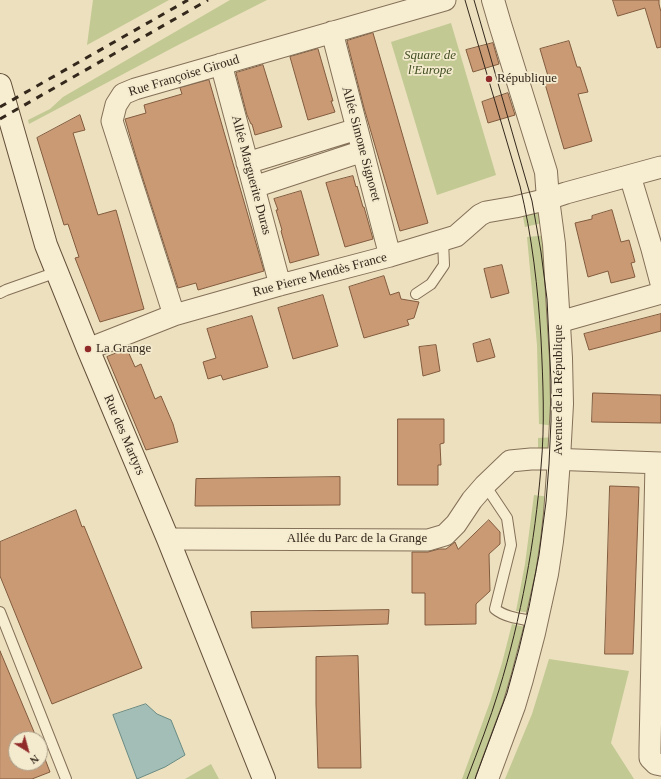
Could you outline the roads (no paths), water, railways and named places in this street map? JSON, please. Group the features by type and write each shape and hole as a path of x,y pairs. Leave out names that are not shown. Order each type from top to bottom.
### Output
{"street":[{"name":"Rue Françoise Giroud","path":"174,315 112,121 116,105 123,94 134,89 445,0"},
{"name":"Avenue de la République","path":"486,779 514,706 522,679 547,574 552,541 562,404 561,358 554,244 546,172 493,0"},
{"name":"Allée Simone Signoret","path":"332,32 390,256"},
{"name":"Allée Marguerite Duras","path":"221,64 280,285"},
{"name":"Rue des Martyrs","path":"0,85 46,245 88,349 168,538 264,779"},
{"path":"247,162 357,129"},
{"path":"254,187 363,151"},
{"name":"Rue Pierre Mendès France","path":"88,349 174,315 390,256 456,236 480,215 486,212 548,199 661,167"},
{"path":"630,176 657,248 661,282"},
{"path":"559,322 661,293"},
{"name":"Allée du Parc de la Grange","path":"168,538 428,540 445,535 456,524 472,500 485,485 510,461 559,459 658,463"},
{"path":"658,463 650,758 656,764 661,765"}],"lane":[{"path":"416,294 431,284 444,265 443,240"},
{"path":"0,293 57,272"},
{"path":"485,485 507,518 511,545 496,609 497,611 509,616 536,622"},
{"path":"0,612 66,779"}],"water":[{"path":"146,704 157,714 171,720 185,755 165,767 137,779 113,715"}],"tram line":[{"path":"465,0 520,186 528,224 538,301 543,403 543,435 538,495 526,580 514,635 499,690 467,779"},
{"path":"474,0 532,201 547,299 551,381 549,464 539,555 529,607 507,693 475,779"}],"railway":[{"path":"0,107 188,0"},
{"path":"0,119 208,0"}],"place":[{"name":"République","path":"489,79"},
{"name":"La Grange","path":"88,349"}],"park label":[{"name":"Square de l'Europe","path":"430,64"}]}
